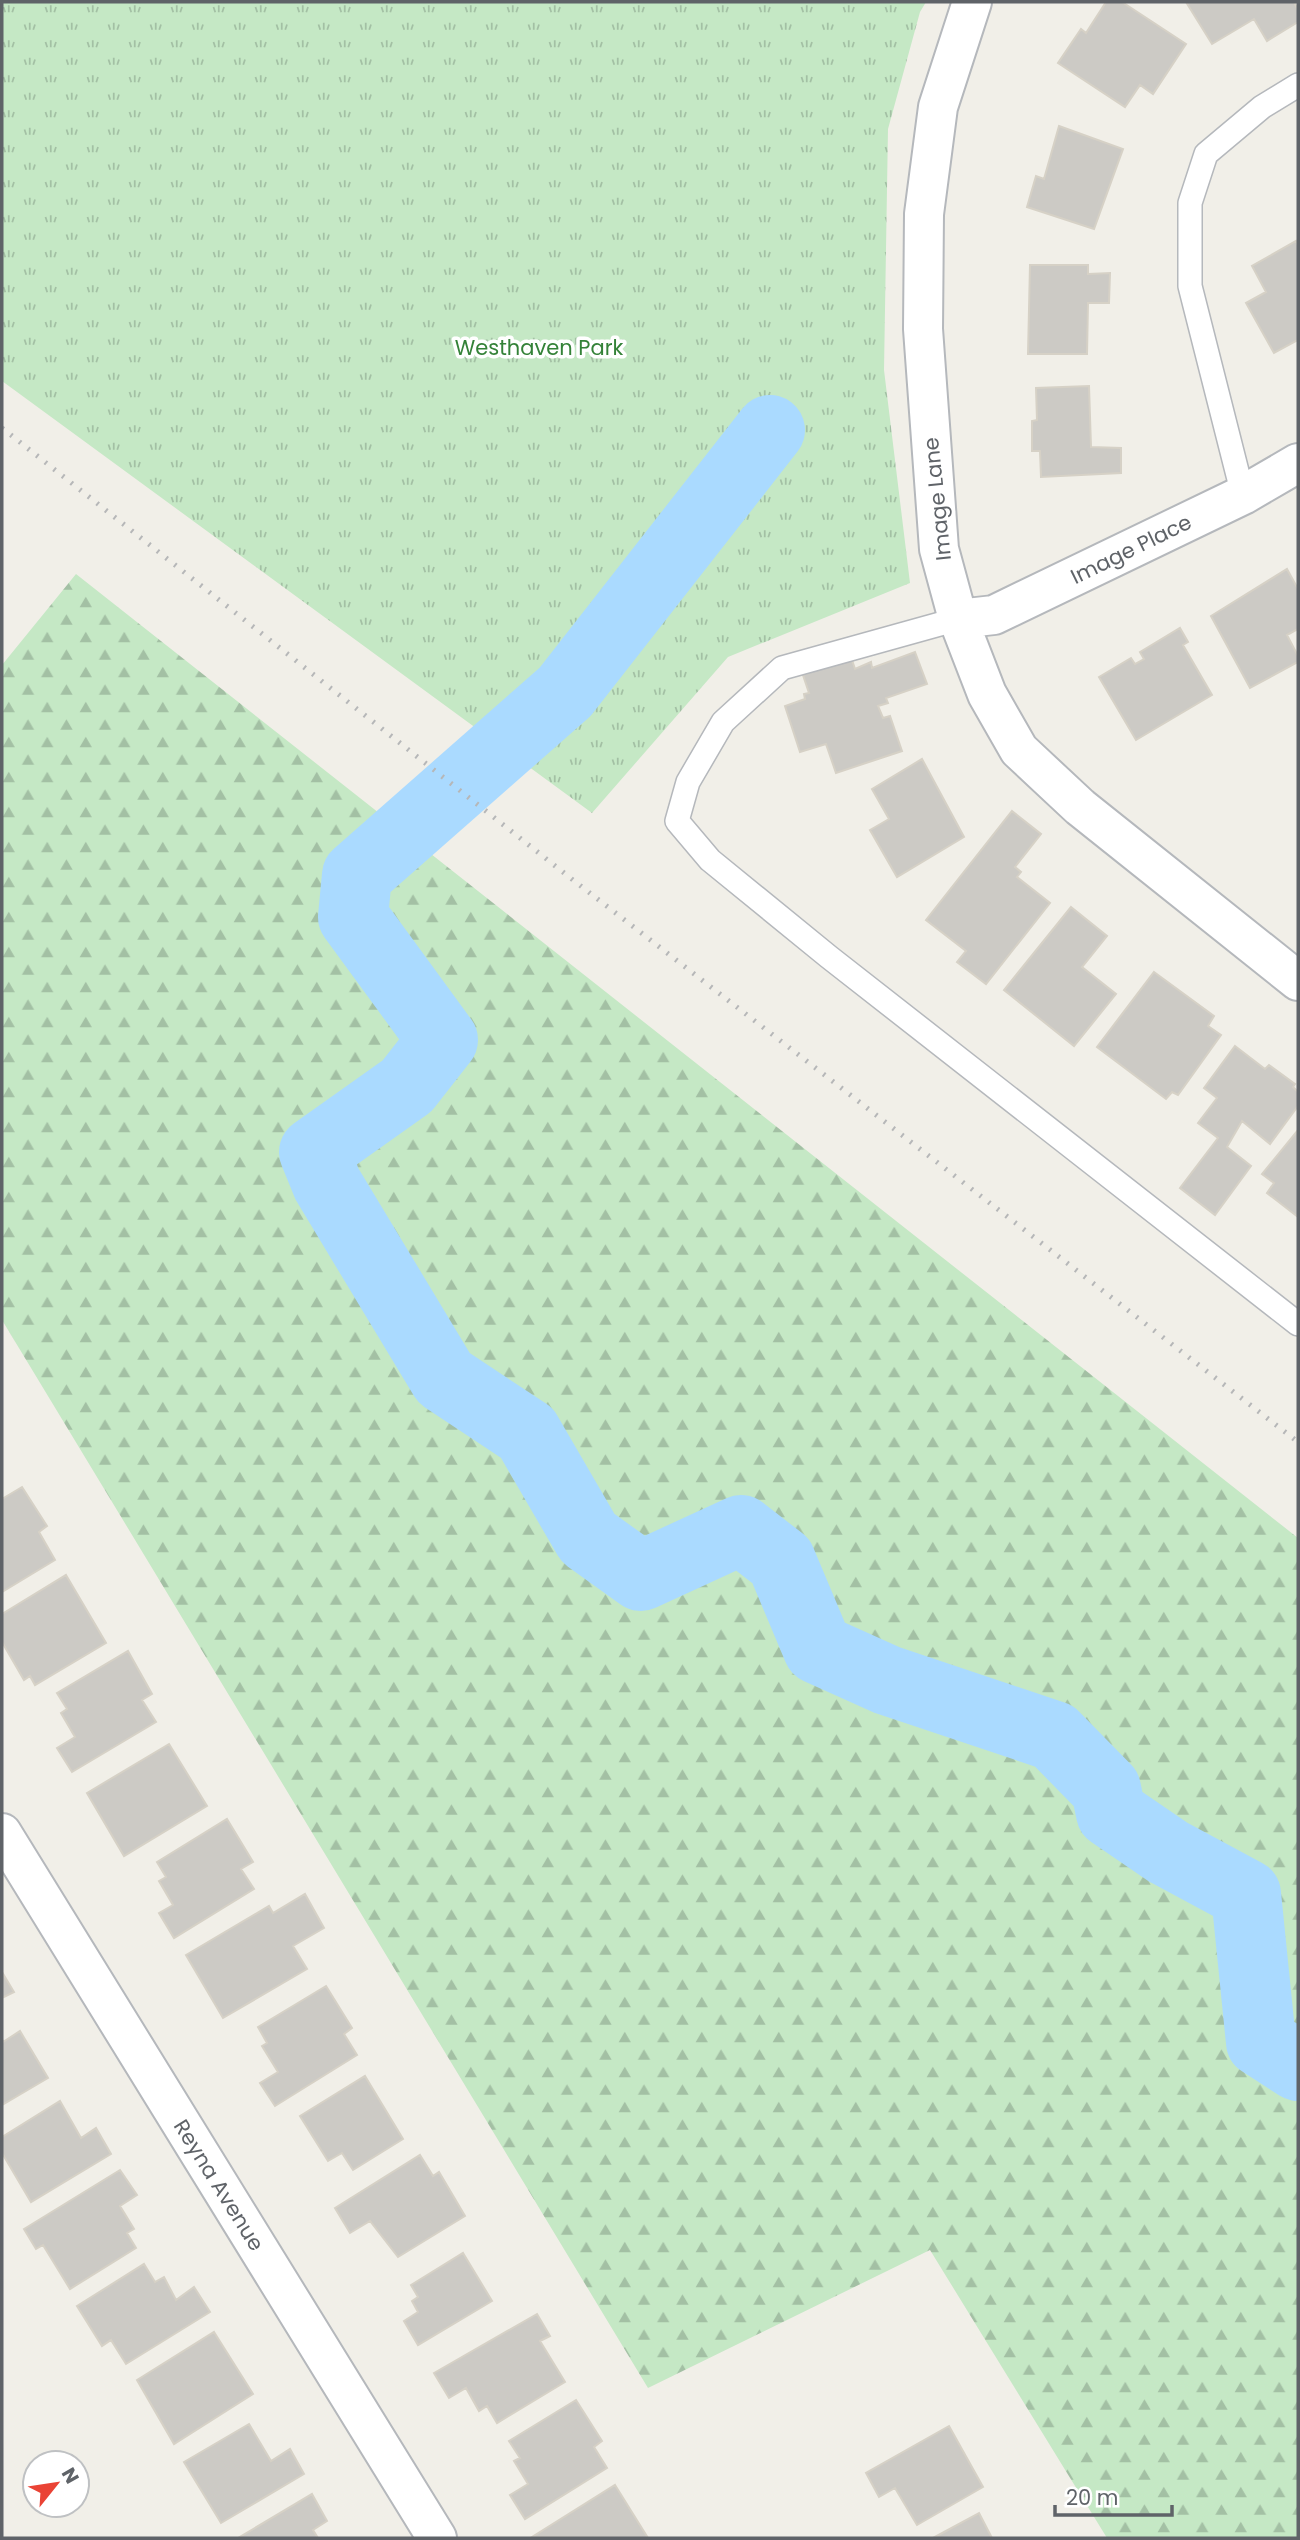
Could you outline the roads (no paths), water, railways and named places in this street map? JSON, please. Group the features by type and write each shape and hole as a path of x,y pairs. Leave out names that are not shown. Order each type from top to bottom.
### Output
{"street":[{"name":"Image Lane","path":"972,2 938,107 924,214 923,329 939,549 957,619 987,694 1019,750 1080,807 1298,981"},
{"name":"Image Place","path":"957,619 994,615 1242,495 1298,463"},
{"name":"Reyna Avenue","path":"2,1832 437,2538"}],"lane":[{"path":"1242,495 1190,286 1190,202 1206,154 1262,107 1298,85"},
{"path":"957,619 782,667 723,722 688,782 677,821 710,860 829,957 1298,1324"}],"waterway":[{"path":"770,430 565,692 357,875 353,917 443,1040 407,1086 314,1152 327,1184 444,1378 527,1433 588,1538 641,1576 741,1530 781,1561 818,1649 887,1680 1054,1736 1106,1789 1111,1813 1168,1852 1246,1894 1261,2042 1298,2066"}],"railway":[{"path":"2,428 573,880 1298,1442"}],"park label":[{"name":"Westhaven Park","path":"539,347"}]}
